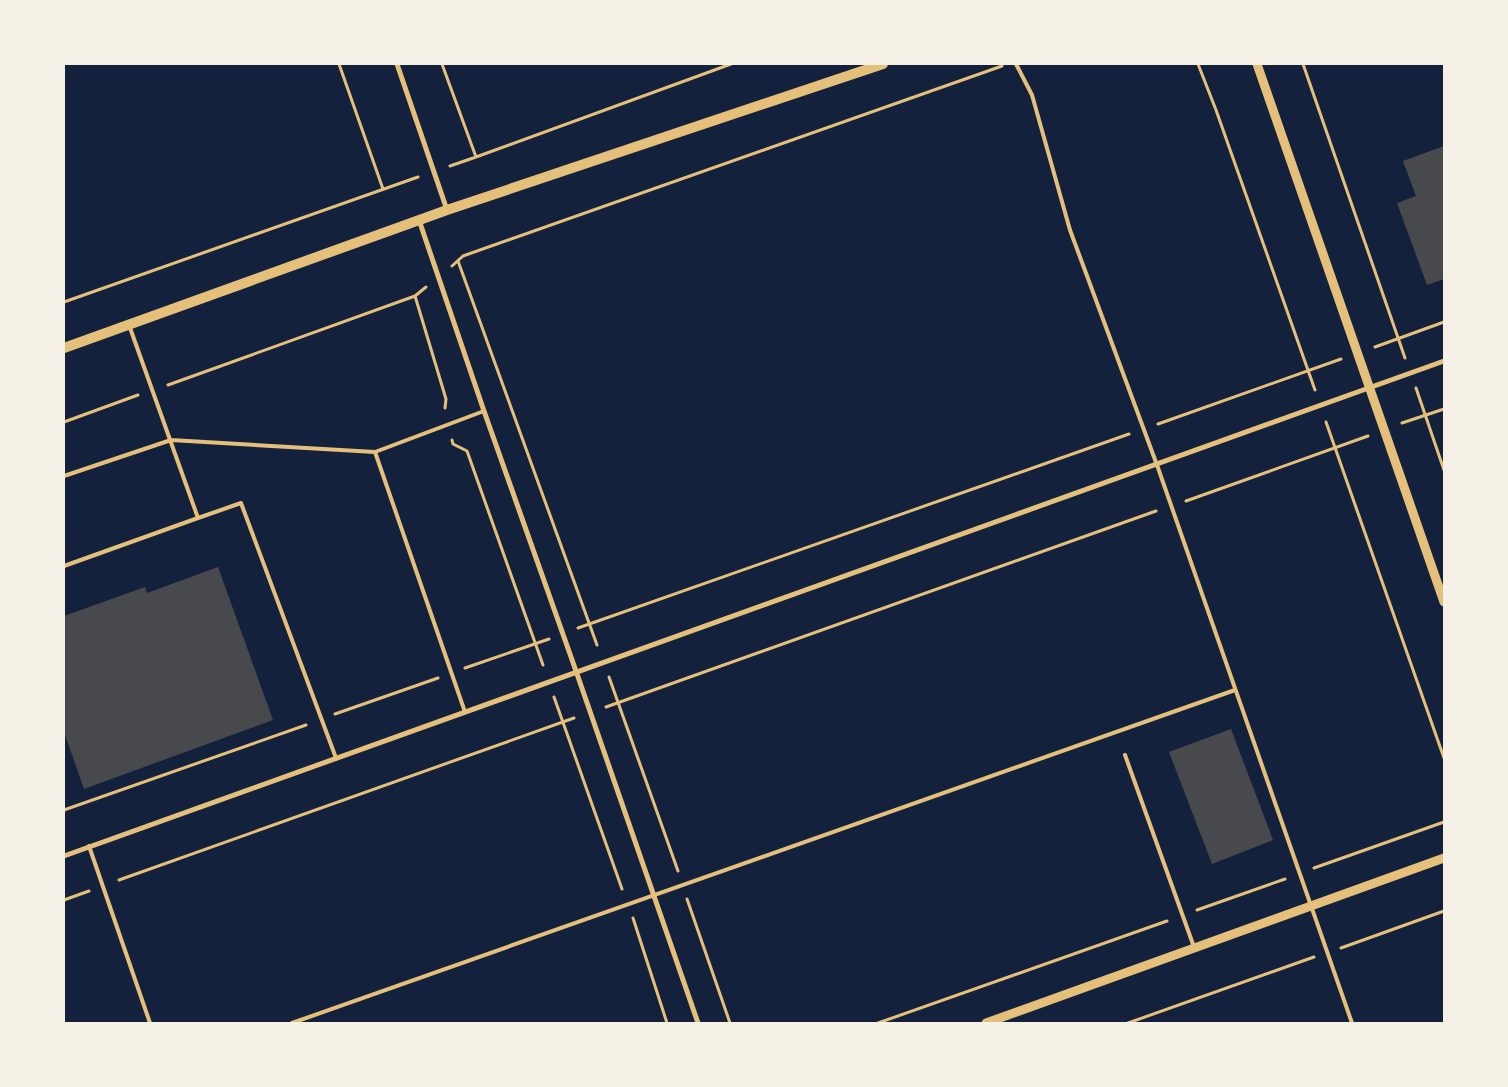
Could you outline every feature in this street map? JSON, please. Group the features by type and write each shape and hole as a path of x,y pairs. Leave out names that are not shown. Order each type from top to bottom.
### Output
{"main road":[{"path":"64,348 447,210 883,64"}],"street":[{"path":"397,64 447,210"},
{"path":"1257,64 1444,602"},
{"path":"419,220 698,1023"},
{"path":"64,856 1444,361"},
{"path":"986,1023 1444,858"}],"lane":[{"path":"1016,64 1032,96 1070,230 1157,465 1352,1023"},
{"path":"129,324 198,518"},
{"path":"64,476 171,440 375,452 484,411"},
{"path":"375,452 464,712"},
{"path":"64,566 241,503 336,758"},
{"path":"292,1023 1236,690"},
{"path":"1125,754 1194,947"},
{"path":"89,846 150,1023"}],"path":[{"path":"339,64 383,189"},
{"path":"442,64 476,157"},
{"path":"64,302 434,172 731,64"},
{"path":"64,422 415,296 463,256 1008,64"},
{"path":"1303,64 1444,470"},
{"path":"458,261 618,703 730,1023"},
{"path":"415,296 446,399 443,417 453,444 467,452 628,904 667,1023"},
{"path":"64,810 1444,322"},
{"path":"64,900 1444,409"},
{"path":"878,1023 1444,822"},
{"path":"1128,1023 1444,911"}],"building":[{"path":"1444,146 1444,279 1427,285 1397,203 1416,196 1403,161"},
{"path":"218,567 273,720 84,789 64,732 64,616 145,587 147,593"},
{"path":"1231,729 1273,840 1212,864 1169,752"}]}
